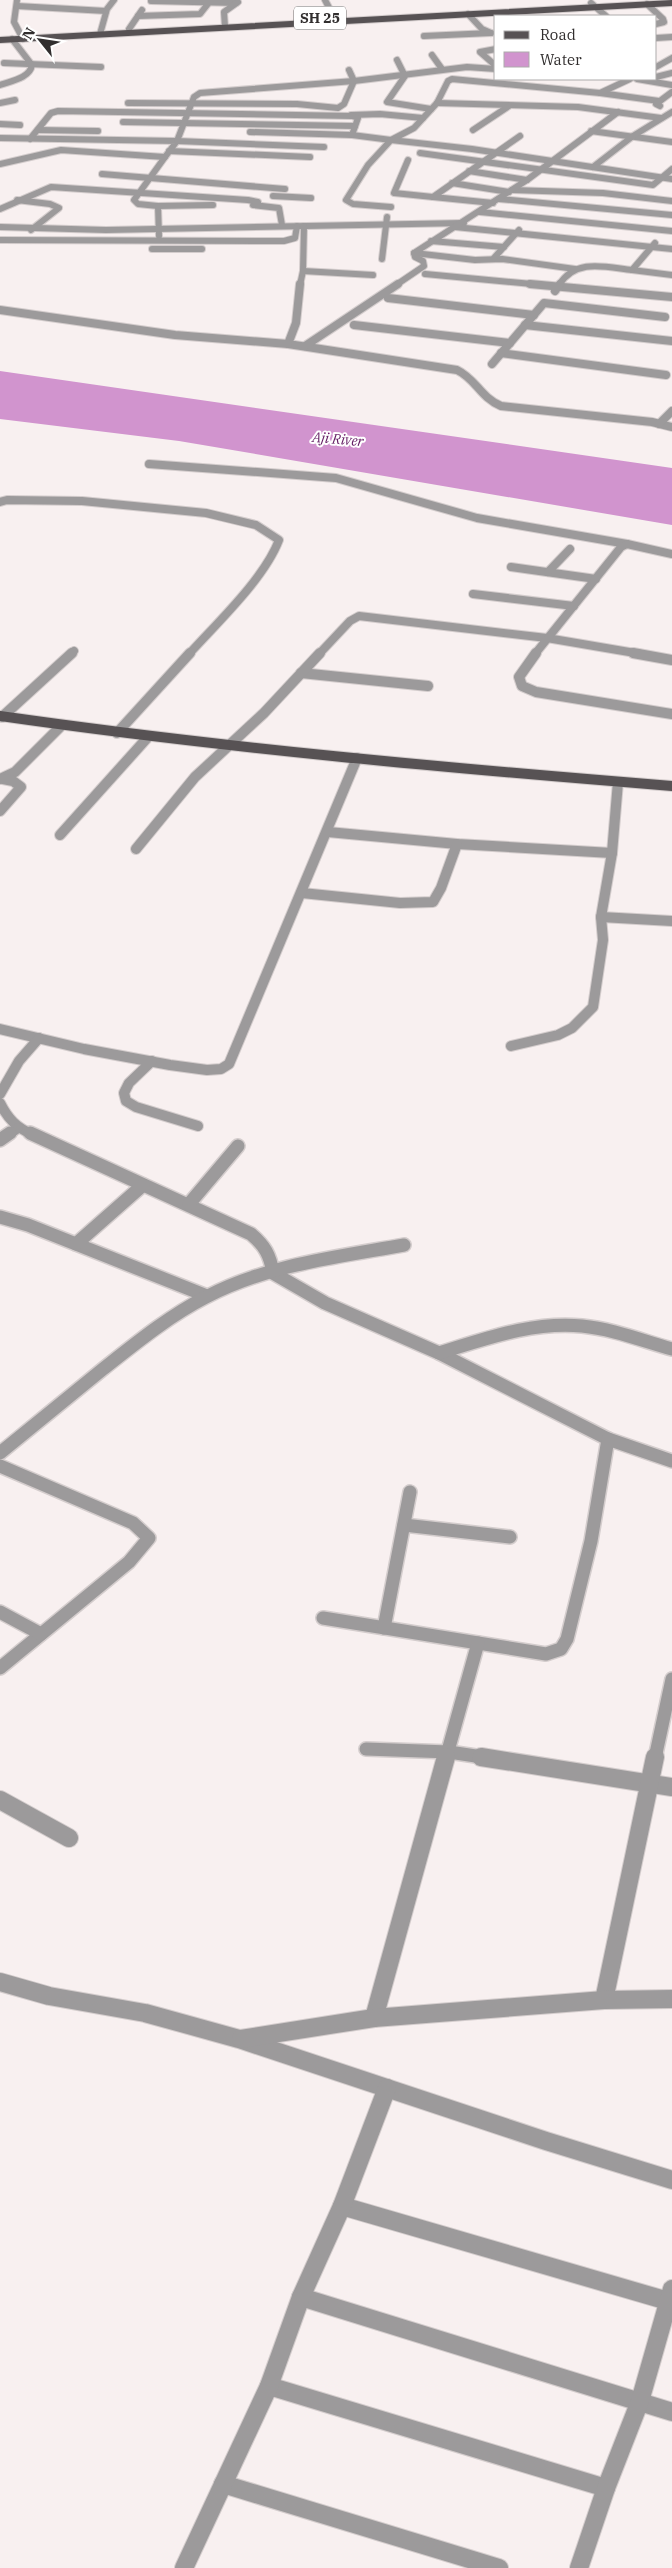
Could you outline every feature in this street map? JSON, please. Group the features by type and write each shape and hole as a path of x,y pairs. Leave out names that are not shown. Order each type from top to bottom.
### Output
{"main road":[{"name":"SH 25","path":"101,32 334,17 593,5 640,0"},
{"path":"0,36 21,37 225,25 468,14 593,5 672,3"},
{"path":"0,40 21,37"},
{"path":"1,717 148,737 672,786"}],"street":[{"path":"101,32 106,11 114,0"},
{"path":"129,29 151,0 238,2"},
{"path":"325,0 334,17"},
{"path":"138,16 200,14 210,1"},
{"path":"225,25 224,12 238,2"},
{"path":"21,37 14,22 17,3 106,11"},
{"path":"648,4 664,20 662,23 657,24"},
{"path":"593,5 605,15"},
{"path":"468,14 482,29 493,33"},
{"path":"424,36 493,33"},
{"path":"657,38 672,37"},
{"path":"0,85 27,75 31,71 31,63 12,39"},
{"path":"494,49 480,52 494,66"},
{"path":"432,55 442,69"},
{"path":"664,55 672,56"},
{"path":"657,65 672,56"},
{"path":"397,60 405,76"},
{"path":"4,63 101,67"},
{"path":"282,225 279,208 258,205 158,206 134,202 177,141 186,122 194,97 200,92 354,81 405,76 442,69 494,68"},
{"path":"0,70 31,71"},
{"path":"128,103 292,104 338,108 344,104 354,81 349,70"},
{"path":"657,78 672,73"},
{"path":"405,76 387,102 431,109"},
{"path":"391,207 353,204 346,200 368,165 391,140 414,128 437,103 448,81 452,79 659,101 672,92"},
{"path":"600,94 616,84 627,80"},
{"path":"648,80 672,85"},
{"path":"536,106 541,88"},
{"path":"0,103 15,100"},
{"path":"659,101 657,105 672,108"},
{"path":"437,103 578,107 661,118"},
{"path":"474,130 509,106"},
{"path":"30,139 52,113 58,111 189,114 373,114 423,118"},
{"path":"414,253 527,180 590,131 618,112"},
{"path":"593,166 632,136 672,112"},
{"path":"341,115 358,118 352,135"},
{"path":"44,122 53,122"},
{"path":"123,122 355,126"},
{"path":"70,123 95,123"},
{"path":"0,124 20,125"},
{"path":"38,130 104,132"},
{"path":"590,131 672,142"},
{"path":"142,132 181,134"},
{"path":"250,132 352,135 593,166 672,179"},
{"path":"433,197 520,136"},
{"path":"0,138 177,141 324,147"},
{"path":"0,162 8,162 61,150 81,140"},
{"path":"61,150 310,157"},
{"path":"420,154 486,161 653,185"},
{"path":"382,259 384,224 394,193 408,160"},
{"path":"642,196 672,170"},
{"path":"469,171 527,180"},
{"path":"102,174 285,189"},
{"path":"460,177 518,186"},
{"path":"452,183 510,191 642,196 672,201"},
{"path":"0,209 17,200 51,187 248,200 258,202 258,205"},
{"path":"144,187 311,198"},
{"path":"443,190 497,200 672,222 669,230 651,247 632,270"},
{"path":"494,258 530,217 559,192"},
{"path":"394,193 497,200"},
{"path":"17,200 57,206 59,208 31,230"},
{"path":"599,201 672,209"},
{"path":"158,206 157,230 160,241"},
{"path":"543,206 672,215"},
{"path":"480,212 669,230"},
{"path":"0,227 31,230 157,230 282,225 464,222"},
{"path":"0,240 291,240 295,238 301,226"},
{"path":"288,344 296,323 298,294 303,271 305,248 301,226"},
{"path":"455,227 672,249"},
{"path":"142,241 141,249 211,249"},
{"path":"431,241 504,247"},
{"path":"0,248 94,249"},
{"path":"220,249 286,248"},
{"path":"295,248 305,248"},
{"path":"414,253 476,260 494,258 575,269 586,267 672,275"},
{"path":"305,346 424,266 423,261 415,257 414,253"},
{"path":"492,364 570,272 575,269"},
{"path":"303,271 373,275"},
{"path":"425,274 672,298"},
{"path":"388,298 534,315"},
{"path":"544,303 669,315"},
{"path":"0,310 175,335 305,346 457,370 468,376 487,401 501,406 672,427"},
{"path":"354,325 510,343"},
{"path":"525,325 672,341"},
{"path":"501,353 666,375"},
{"path":"659,424 672,411"},
{"path":"149,464 336,478 477,518 627,544 672,554"},
{"path":"0,502 7,500 82,501 206,512 256,525 279,540 279,547 270,560 231,608 117,733"},
{"path":"627,544 618,550 547,638 519,677 522,686 536,692 672,714"},
{"path":"548,572 570,549"},
{"path":"511,567 596,579"},
{"path":"473,594 574,606"},
{"path":"136,849 195,777 228,744 264,713 350,621 358,616 373,616 547,638 672,660"},
{"path":"1,717 74,650"},
{"path":"301,673 428,686"},
{"path":"2,779 15,772 60,726"},
{"path":"60,835 148,737"},
{"path":"0,1028 152,1061 207,1070 221,1069 229,1064 328,832 357,758"},
{"path":"0,811 20,787 13,782 2,779"},
{"path":"511,1046 565,1031 582,1020 593,1007 603,940 601,917 612,853 618,782"},
{"path":"328,832 457,844 612,853"},
{"path":"302,894 400,903 433,902 441,888 457,844"},
{"path":"601,917 672,921"},
{"path":"0,1094 6,1073 39,1038"},
{"path":"152,1061 129,1083 124,1093 126,1101 136,1107 198,1126"},
{"path":"0,1103 7,1117 18,1128 189,1204 250,1234 263,1244 270,1257 273,1273 289,1284 325,1303 439,1353 608,1439 672,1461"},
{"path":"0,1140 18,1128"},
{"path":"189,1204 238,1146"},
{"path":"76,1244 143,1185"},
{"path":"0,1217 76,1244 207,1296"},
{"path":"0,1453 142,1339 175,1314 207,1296 257,1276 307,1262 404,1245"},
{"path":"439,1353 514,1331 553,1326 581,1326 611,1332 672,1349"},
{"path":"323,1618 546,1654 561,1649 567,1639 591,1541 608,1439"},
{"path":"0,1466 133,1523 149,1538 129,1562 0,1668"},
{"path":"384,1628 410,1492"},
{"path":"404,1525 510,1537"},
{"path":"0,1612 41,1634"},
{"path":"374,2018 478,1643"},
{"path":"604,2000 672,1679"},
{"path":"366,1749 449,1752 672,1788"},
{"path":"0,1800 69,1838"},
{"path":"0,1982 49,1996 145,2012 238,2039 672,2180"},
{"path":"238,2039 374,2018 604,2000 672,1998"},
{"path":"184,2568 269,2386 301,2297 342,2206 386,2088"},
{"path":"342,2206 670,2295 640,2401 606,2488 579,2568"},
{"path":"301,2297 672,2412"},
{"path":"269,2386 606,2488"},
{"path":"223,2484 499,2568"}],"water":[{"name":"Aji River","path":"0,371 672,468 672,525 179,441 0,419"}]}
